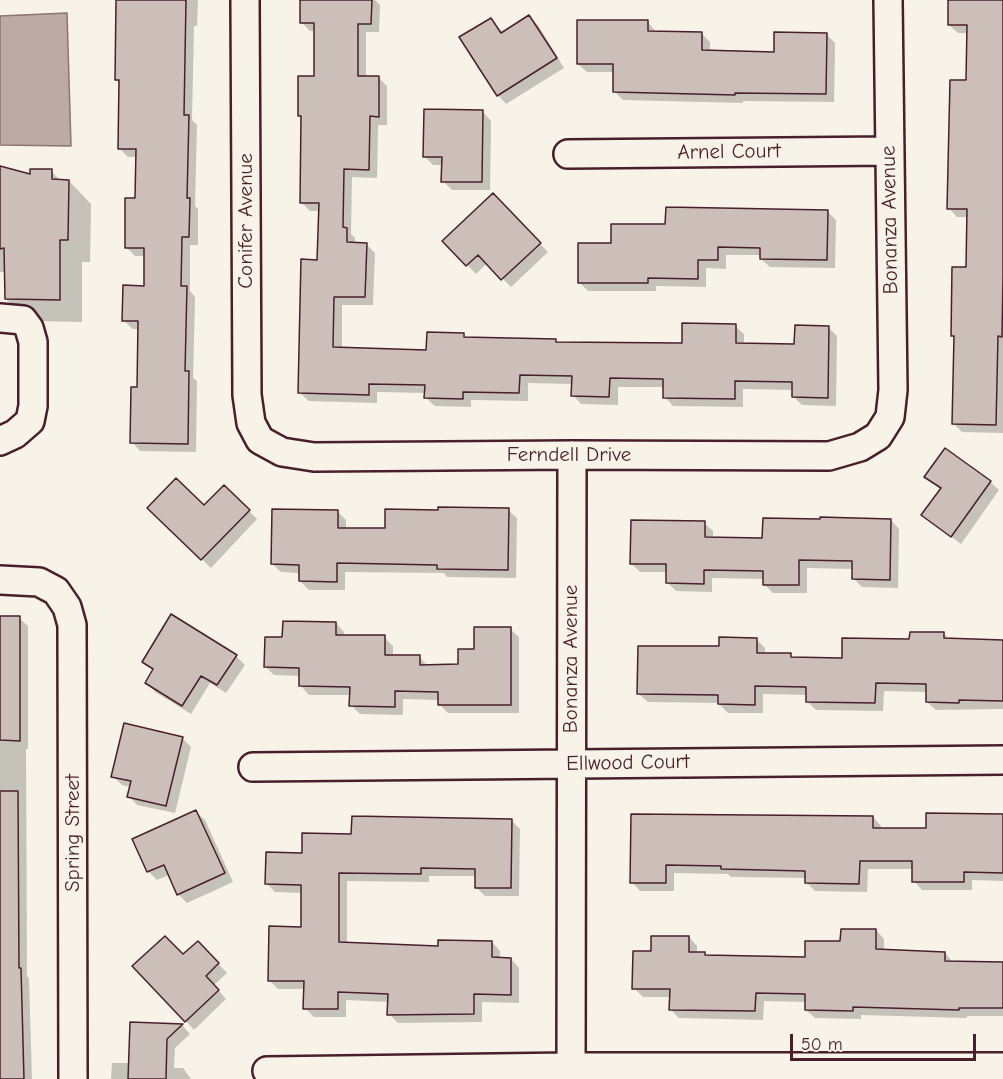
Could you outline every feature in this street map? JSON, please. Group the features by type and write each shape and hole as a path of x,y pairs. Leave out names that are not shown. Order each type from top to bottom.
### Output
{"street":[{"name":"Conifer Avenue","path":"245,0 247,395 251,423 260,440"},
{"name":"Bonanza Avenue","path":"878,436 890,417 893,390 888,0"},
{"name":"Arnel Court","path":"568,154 889,151"},
{"path":"0,318 23,320 29,328 33,342 33,406 30,421 15,434 0,441"},
{"name":"Ferndell Drive","path":"260,440 282,452 314,457 830,456 860,447 878,436"},
{"name":"Bonanza Avenue","path":"571,1073 572,455"},
{"name":"Spring Street","path":"0,580 39,582 56,591 67,607 72,625 73,1079"},
{"name":"Ellwood Court","path":"253,767 1003,760"},
{"path":"267,1071 571,1073 1003,1067"}],"shaded area":[{"path":"67,13 71,146 0,145 0,16"}],"building":[{"path":"116,0 186,0 184,115 189,115 187,198 190,198 189,237 182,237 181,286 187,286 185,371 189,371 188,444 130,443 131,387 137,387 138,321 122,321 123,285 144,286 144,248 125,248 125,198 135,198 136,149 118,149 119,80 115,80"},
{"path":"300,0 372,0 371,24 358,24 358,76 379,76 379,117 370,116 369,170 344,169 343,227 347,228 347,242 367,243 365,297 334,297 333,347 426,350 427,332 464,333 464,337 556,339 556,342 682,343 682,323 736,324 736,343 794,344 795,325 829,326 828,398 792,397 792,382 735,381 735,399 663,398 663,379 610,378 609,397 571,396 572,376 520,375 519,393 463,392 463,399 424,398 425,385 369,384 369,395 298,393 301,259 317,260 319,203 300,203 301,116 298,116 298,76 314,76 314,23 300,23"},
{"path":"948,0 1003,0 1002,337 998,336 996,425 952,424 954,336 951,336 952,267 966,267 967,209 947,209 950,80 966,80 967,25 948,25"},
{"path":"529,15 557,58 497,96 459,37 491,18 501,33"},
{"path":"577,20 648,20 648,31 702,32 702,50 774,52 774,32 827,33 826,94 735,93 735,95 613,92 613,64 577,64"},
{"path":"424,109 483,110 482,182 441,182 442,157 423,157"},
{"path":"0,166 30,174 30,169 52,169 52,179 69,180 68,240 60,240 60,300 5,299 4,248 0,249"},
{"path":"493,193 541,243 501,280 478,255 466,266 442,241"},
{"path":"666,207 828,210 827,260 760,259 760,248 718,247 718,260 698,260 698,279 648,278 648,283 578,283 578,243 611,243 611,224 665,224"},
{"path":"945,448 991,481 951,537 921,515 941,488 924,477"},
{"path":"176,478 204,505 224,485 250,510 201,560 147,508"},
{"path":"438,507 509,508 508,570 437,569 437,565 337,563 337,582 299,581 299,565 271,564 272,509 338,510 338,528 385,528 385,509 438,510"},
{"path":"820,517 891,519 890,580 852,579 852,561 799,560 799,585 763,585 763,571 704,570 704,584 666,583 666,564 630,564 631,520 705,521 705,537 762,538 763,518 820,519"},
{"path":"171,614 237,655 217,685 201,676 182,706 145,683 153,669 142,662"},
{"path":"0,616 20,616 20,741 0,740"},
{"path":"283,621 336,622 336,635 385,635 385,655 420,655 420,665 458,664 458,649 474,649 474,627 511,627 511,705 438,705 438,692 395,691 395,707 349,706 350,687 299,686 299,668 264,667 265,637 282,637"},
{"path":"910,632 944,632 944,638 1003,640 1003,701 926,702 926,684 876,683 875,703 806,702 806,687 755,686 755,705 718,704 718,695 637,694 638,646 719,646 719,637 757,638 757,653 791,653 791,657 842,658 842,638 909,639"},
{"path":"124,723 183,737 166,806 127,797 131,781 111,777"},
{"path":"0,791 18,791 19,968 21,968 24,1079 0,1079"},
{"path":"196,810 225,873 177,895 164,865 147,872 132,839"},
{"path":"926,813 1003,814 1003,873 964,872 964,882 912,882 912,861 860,861 859,884 805,883 805,871 666,865 666,883 630,883 631,814 873,816 873,828 926,828"},
{"path":"352,816 512,819 511,888 475,888 475,869 421,868 421,874 339,873 339,942 438,946 438,940 492,941 492,957 511,958 511,995 474,994 474,1014 387,1015 388,994 338,992 338,1009 303,1009 304,981 268,981 269,926 301,927 301,885 265,884 266,852 302,853 302,833 351,834"},
{"path":"841,929 876,929 876,949 945,952 945,961 1003,962 1003,1008 959,1008 959,1010 853,1007 853,1011 805,1010 805,994 756,993 755,1011 669,1010 670,989 632,989 633,951 651,951 651,936 689,936 689,952 705,952 705,955 805,957 805,941 840,941"},
{"path":"165,936 183,954 198,941 219,963 206,976 219,990 185,1022 132,966"},
{"path":"130,1022 183,1024 167,1039 166,1079 128,1079"}]}
